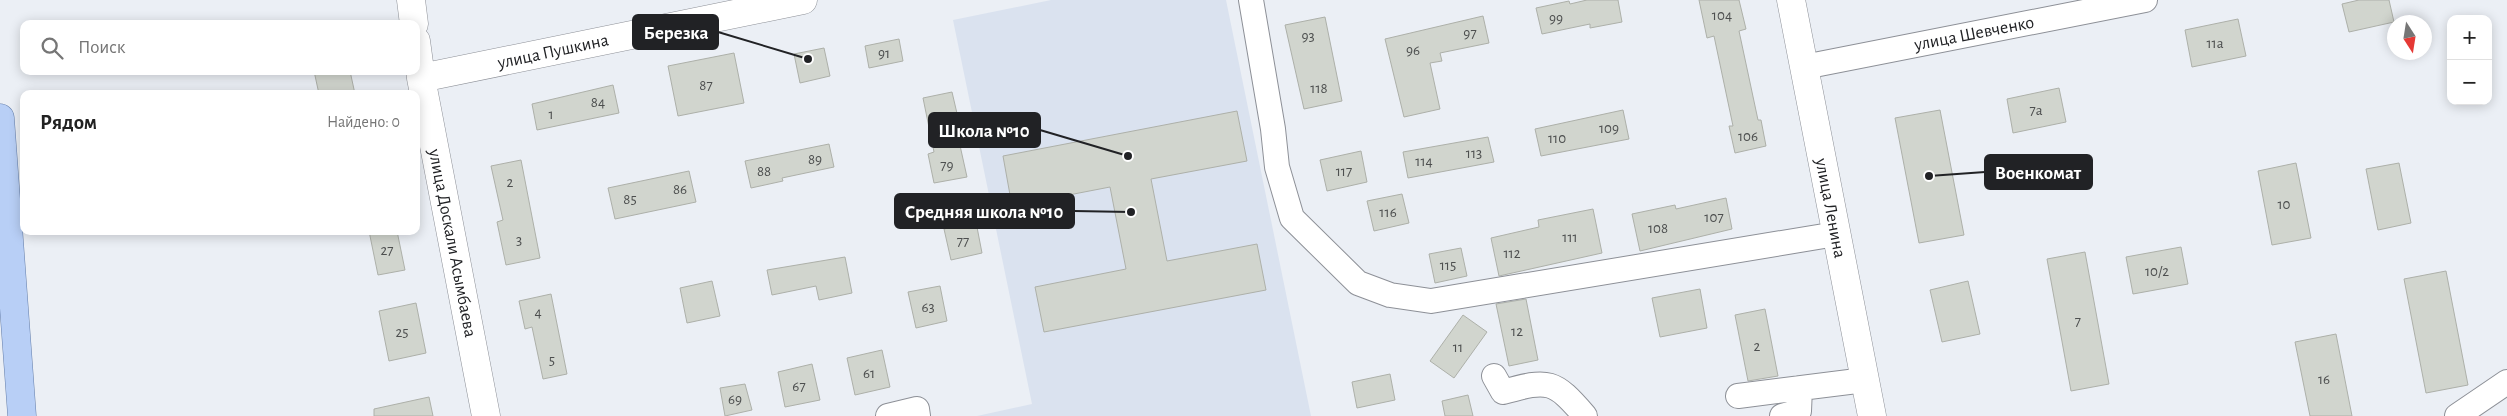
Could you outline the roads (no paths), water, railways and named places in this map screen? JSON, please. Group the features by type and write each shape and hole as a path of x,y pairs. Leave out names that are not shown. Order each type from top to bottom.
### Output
{"main road":[{"path":"0,118 22,416"}],"street":[{"path":"411,0 414,20"},
{"name":"улица Пушкина","path":"421,78 803,0"},
{"path":"1251,0 1273,130 1277,167 1292,218 1358,283 1390,295 1432,301 1836,234"},
{"name":"улица Ленина","path":"1791,0 1872,416"},
{"name":"улица Шевченко","path":"1804,66 2145,0"},
{"name":"улица Доскали Асымбаева","path":"420,71 486,416"},
{"path":"1494,376 1503,392 1537,382 1563,391 1585,416"},
{"path":"1738,396 1865,380"},
{"path":"2457,416 2507,382"},
{"path":"1782,416 1800,411 1800,388"},
{"path":"888,416 916,409 918,416"}],"place":[{"name":"Березка","path":"808,59"},
{"name":"Школа №10","path":"1128,156"},
{"name":"Военкомат","path":"1929,176"},
{"name":"Средняя школа №10","path":"1131,212"}]}
